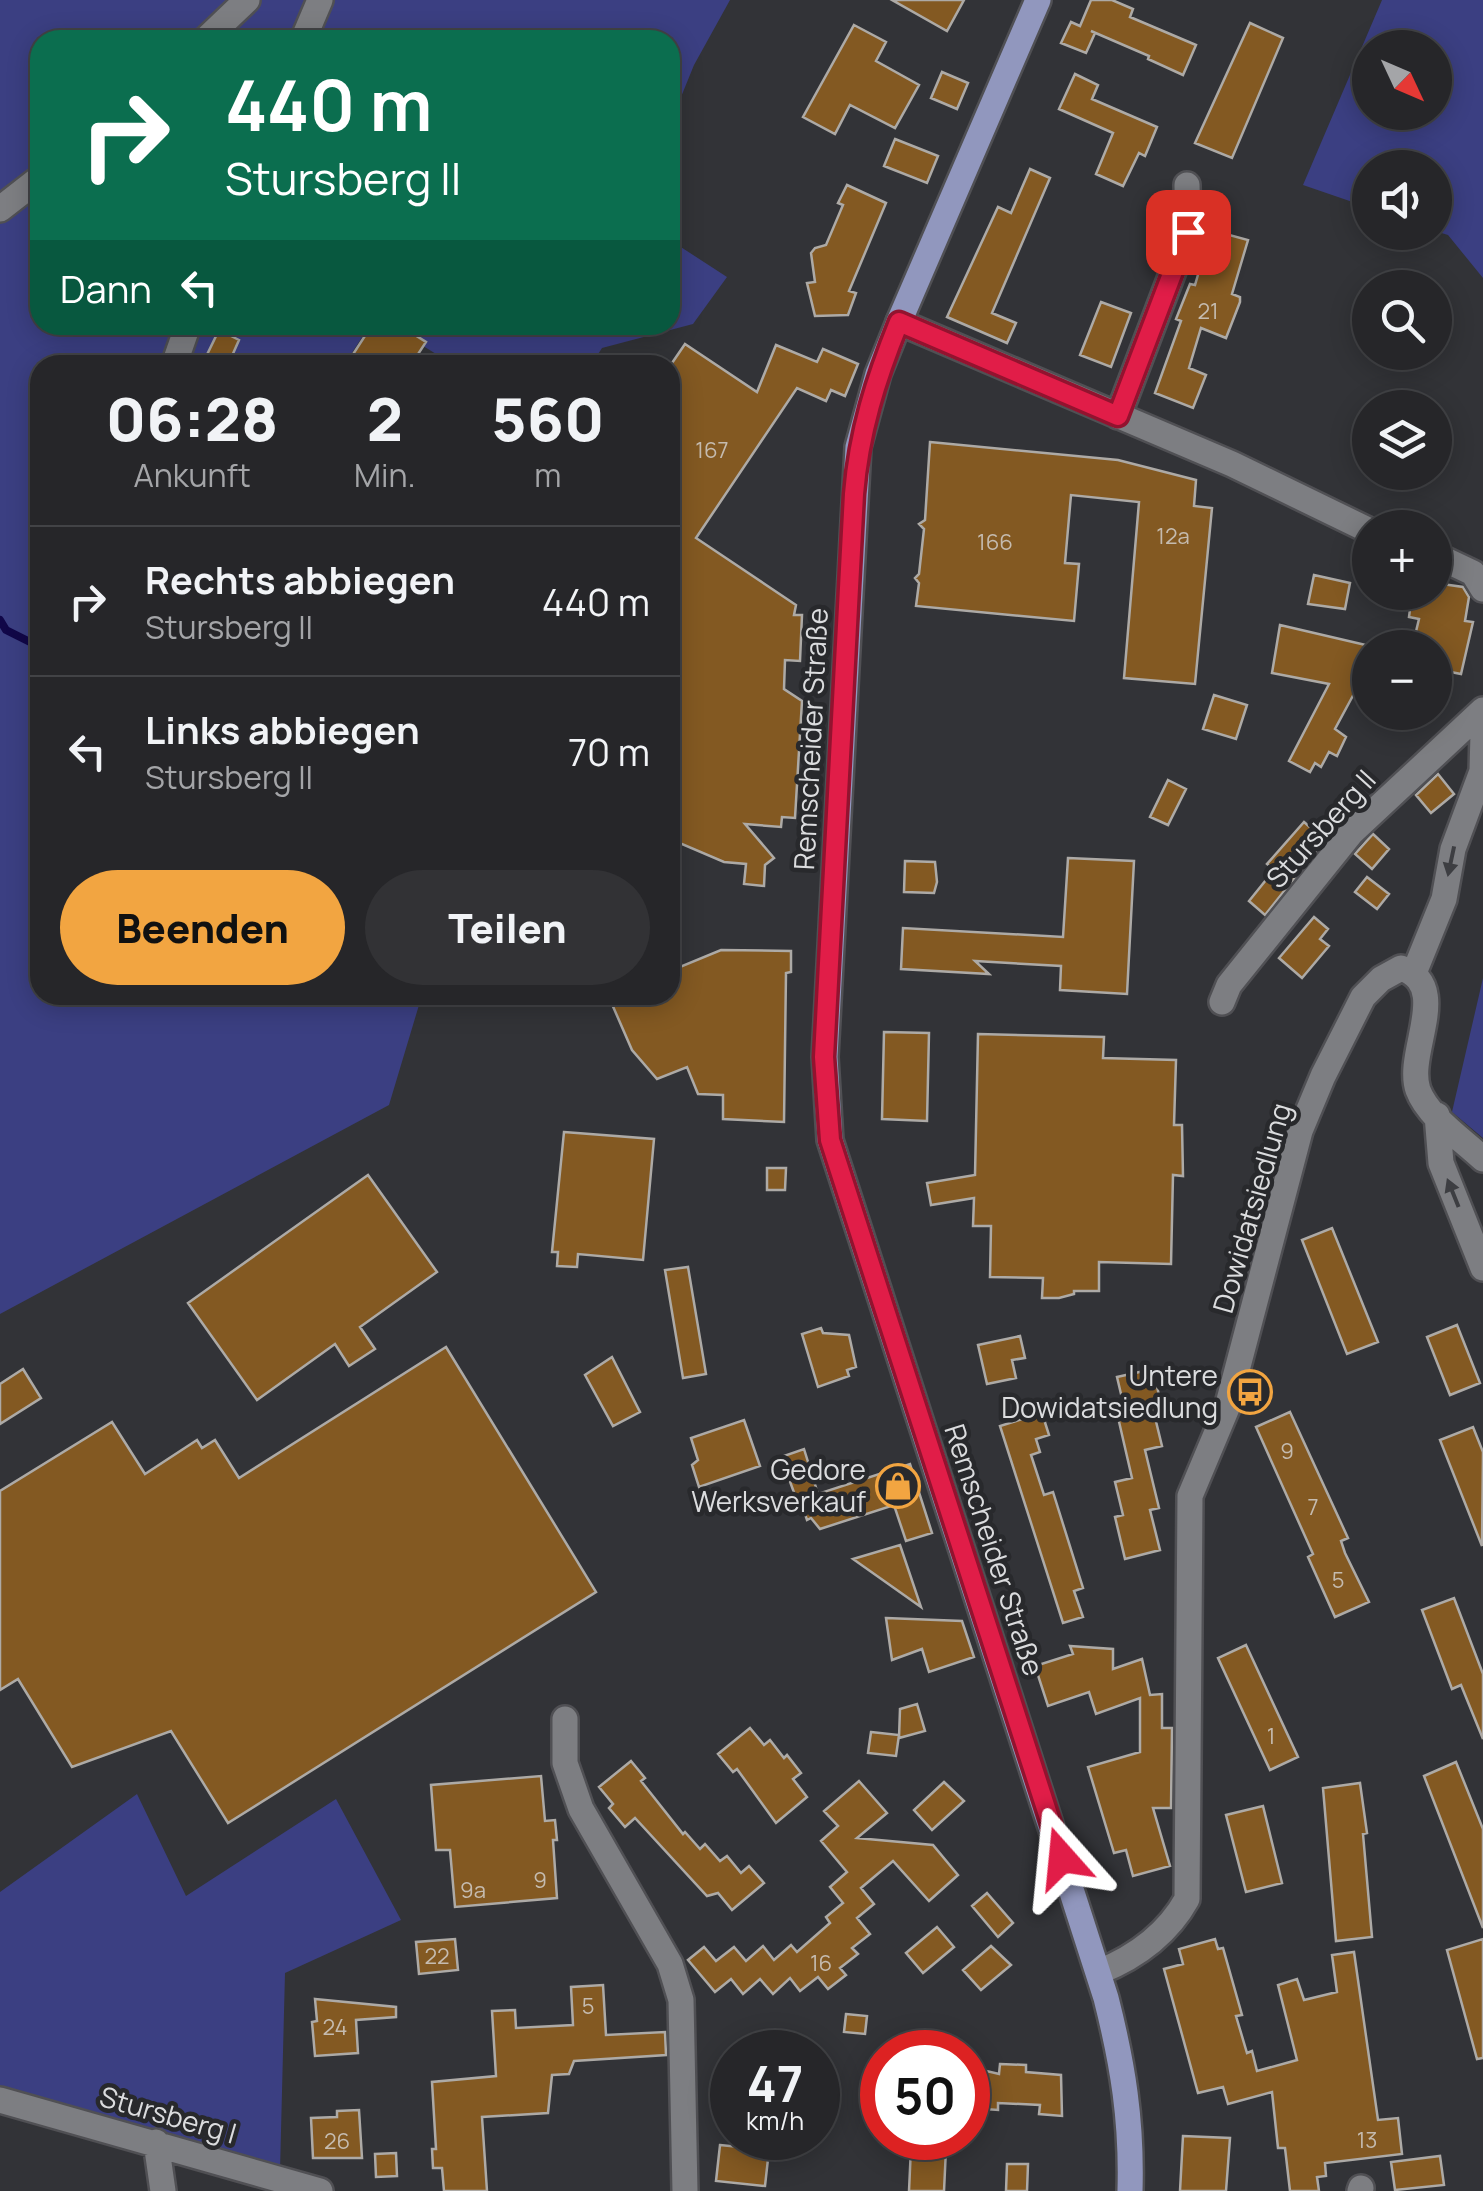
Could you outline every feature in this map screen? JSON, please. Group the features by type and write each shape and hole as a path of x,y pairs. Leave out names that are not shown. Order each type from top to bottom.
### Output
{"main road":[{"name":"Remscheider Straße","path":"1038,0 899,322 868,406 856,462 824,1057 830,1140 1099,1972 1124,2069 1129,2107 1130,2191"}],"street":[{"path":"216,30 248,0"},
{"path":"306,30 320,0"},
{"path":"1118,416 1188,232 1188,185"},
{"path":"0,209 30,186"},
{"path":"899,322 1244,470 1352,523"},
{"path":"1452,563 1474,573 1483,589"},
{"name":"Stursberg II","path":"1222,1002 1229,984 1352,832 1483,710"},
{"path":"1483,734 1482,771 1453,849 1444,899 1414,973 1422,982 1426,998 1416,1085 1437,1116 1483,1160"},
{"name":"Dowidatsiedlung","path":"1099,1972 1128,1960 1149,1944 1177,1916 1187,1899 1190,1496 1227,1408 1300,1131 1323,1076 1362,997 1380,978 1401,968 1414,973"},
{"path":"1437,1116 1441,1163 1483,1268"},
{"path":"565,1718 566,1764 581,1809 670,1964 681,2000 685,2191"},
{"name":"Stursberg I","path":"0,2100 320,2191"},
{"path":"156,2142 163,2191"}],"shaded area":[{"path":"0,0 730,0 680,99 680,30 30,30 30,335 364,335 350,355 30,355 30,1005 419,1005 389,1105 0,1314"},
{"path":"1382,0 1483,0 1483,278 1452,240 1452,150 1352,150 1352,202 1303,185 1352,70 1352,130 1452,130 1452,30 1369,30"},
{"path":"680,246 727,277 693,324 680,327"},
{"path":"405,335 651,335 602,348 597,355 438,355"},
{"path":"1483,978 1483,1138 1452,1112"},
{"path":"137,1794 186,1896 336,1799 401,1920 285,1973 280,2171 0,2090 0,1892"}],"building":[{"path":"892,0 964,0 947,31"},
{"path":"1091,0 1112,0 1133,9 1130,17 1196,45 1183,75 1091,31 1095,33 1086,53 1061,43 1071,22 1080,26"},
{"path":"1250,23 1283,38 1232,158 1195,143"},
{"path":"854,25 886,42 876,61 919,85 895,128 850,105 835,134 803,117"},
{"path":"942,72 968,83 957,109 931,98"},
{"path":"1075,74 1098,85 1092,99 1157,127 1145,156 1139,153 1123,186 1096,174 1113,133 1059,109"},
{"path":"895,139 938,156 927,183 884,166"},
{"path":"1030,169 1050,178 992,313 1016,323 1007,343 947,317 998,207 1011,213"},
{"path":"847,185 886,203 849,291 856,293 848,315 815,316 807,283 815,282 811,253 826,245"},
{"path":"1211,230 1248,240 1232,294 1240,297 1240,302 1226,338 1201,328 1189,368 1206,375 1193,408 1155,393 1181,321 1176,319 1190,284 1195,285"},
{"path":"1101,302 1131,313 1111,367 1080,355"},
{"path":"217,335 239,340 232,355 207,355"},
{"path":"366,335 415,335 426,342 418,355 352,355"},
{"path":"685,344 757,392 776,345 817,362 823,349 858,364 845,396 831,390 826,401 797,388 696,538 796,605 794,615 802,615 800,661 785,660 784,689 802,701 795,818 782,817 781,827 745,824 774,858 765,865 764,886 744,884 746,864 724,862 680,843 678,355"},
{"path":"930,442 1118,460 1196,480 1194,506 1212,508 1195,684 1124,678 1139,502 1071,495 1065,563 1079,564 1074,621 916,606 919,583 915,578 919,574 924,529 919,524 925,520"},
{"path":"1314,575 1350,583 1345,609 1308,604"},
{"path":"1452,585 1463,587 1469,597 1465,621 1473,622 1461,674 1452,672 1452,630 1416,630 1419,619 1409,617 1410,610 1452,610"},
{"path":"1280,625 1352,642 1352,697 1335,729 1346,737 1337,756 1329,752 1321,767 1315,763 1310,772 1289,761 1329,684 1272,673"},
{"path":"1214,695 1247,705 1236,739 1203,729"},
{"path":"1438,774 1454,794 1431,813 1416,795"},
{"path":"1168,780 1186,789 1168,825 1150,817"},
{"path":"1304,822 1325,840 1265,915 1249,901 1274,870 1267,864"},
{"path":"1373,834 1389,849 1372,869 1355,854"},
{"path":"1068,858 1134,861 1127,994 1060,990 1061,966 975,961 989,974 901,969 903,928 1063,937"},
{"path":"905,861 935,862 934,893 904,892"},
{"path":"1367,877 1389,894 1377,909 1355,892"},
{"path":"1314,917 1328,929 1320,939 1329,946 1302,978 1279,958"},
{"path":"721,950 791,951 791,972 786,973 784,1122 723,1119 723,1095 698,1094 687,1067 657,1079 632,1050 612,1005 680,1005 680,967"},
{"path":"884,1032 929,1033 927,1121 882,1119"},
{"path":"978,1034 1104,1037 1103,1058 1176,1060 1174,1125 1182,1125 1183,1176 1173,1175 1171,1264 1099,1262 1099,1291 1074,1291 1059,1298 1042,1298 1043,1278 990,1277 991,1226 973,1226 974,1198 931,1205 927,1183 975,1175"},
{"path":"564,1132 654,1139 643,1260 578,1254 577,1267 557,1266 558,1252 552,1252"},
{"path":"767,1168 786,1168 785,1190 767,1190"},
{"path":"368,1175 437,1272 360,1327 375,1349 349,1366 335,1344 257,1400 188,1303"},
{"path":"1332,1228 1378,1342 1347,1354 1302,1240"},
{"path":"688,1267 706,1374 683,1378 665,1270"},
{"path":"1457,1325 1480,1383 1450,1395 1427,1337"},
{"path":"821,1328 823,1333 849,1335 856,1367 847,1370 849,1376 818,1387 802,1334"},
{"path":"1020,1336 1025,1358 1012,1360 1016,1378 987,1384 978,1345"},
{"path":"446,1347 596,1592 228,1823 171,1731 72,1767 18,1679 0,1690 0,1491 112,1422 145,1474 197,1440 202,1448 215,1440 239,1478"},
{"path":"612,1357 640,1412 613,1426 585,1375"},
{"path":"23,1369 41,1398 0,1424 0,1384"},
{"path":"1153,1369 1161,1404 1152,1405 1162,1446 1145,1450 1159,1508 1150,1510 1160,1550 1125,1559 1115,1517 1123,1515 1115,1482 1132,1478 1117,1413 1125,1411 1117,1377"},
{"path":"1290,1412 1348,1538 1341,1541 1369,1602 1335,1617 1308,1557 1313,1554 1256,1427"},
{"path":"1042,1413 1049,1435 1036,1439 1040,1452 1031,1455 1044,1495 1053,1492 1083,1588 1074,1591 1083,1617 1063,1623 1000,1426"},
{"path":"744,1420 760,1466 699,1487 692,1465 698,1460 691,1438"},
{"path":"1473,1427 1483,1452 1482,1546 1440,1440"},
{"path":"804,1449 818,1494 910,1464 932,1533 906,1541 894,1505 820,1529 800,1509 781,1457"},
{"path":"900,1545 921,1607 853,1559"},
{"path":"1454,1598 1483,1674 1483,1739 1461,1685 1452,1689 1422,1610"},
{"path":"886,1618 962,1621 974,1657 929,1672 922,1649 892,1660"},
{"path":"1246,1645 1298,1757 1270,1770 1218,1658"},
{"path":"1070,1646 1113,1649 1113,1669 1142,1659 1150,1695 1162,1694 1162,1728 1172,1728 1171,1808 1153,1808 1170,1866 1133,1876 1126,1850 1114,1853 1088,1767 1140,1752 1140,1698 1096,1714 1089,1692 1048,1706 1035,1666 1073,1654"},
{"path":"917,1704 925,1731 899,1738 900,1709"},
{"path":"750,1728 764,1745 770,1740 784,1758 787,1755 801,1773 793,1779 807,1797 776,1823 737,1769 733,1772 718,1754"},
{"path":"871,1732 899,1735 896,1756 868,1753"},
{"path":"631,1761 645,1778 641,1781 683,1834 700,1849 705,1844 720,1861 727,1856 741,1873 749,1866 764,1883 732,1910 718,1893 707,1896 635,1818 625,1827 609,1808 613,1804 599,1787"},
{"path":"1456,1762 1483,1829 1483,1928 1424,1776"},
{"path":"541,1776 545,1821 555,1820 557,1898 455,1907 450,1850 436,1850 431,1785"},
{"path":"859,1781 887,1813 857,1838 933,1845 958,1875 929,1901 893,1861 861,1888 874,1904 857,1918 870,1934 852,1948 858,1954 840,1968 846,1975 828,1989 818,1977 800,1991 790,1978 773,1994 760,1979 743,1994 731,1979 715,1992 688,1960 704,1947 716,1961 734,1947 746,1961 763,1946 774,1960 791,1945 797,1952 830,1923 826,1917 843,1903 830,1887 847,1872 821,1841 838,1826 824,1811"},
{"path":"944,1782 964,1801 932,1830 914,1810"},
{"path":"1360,1783 1367,1833 1363,1834 1372,1937 1336,1941 1323,1788"},
{"path":"1263,1806 1282,1883 1246,1892 1226,1815"},
{"path":"987,1893 1013,1923 998,1937 972,1906"},
{"path":"937,1927 954,1947 923,1973 906,1953"},
{"path":"455,1939 458,1970 419,1974 416,1942"},
{"path":"1215,1939 1218,1949 1223,1948 1242,2015 1236,2016 1257,2071 1297,2060 1278,1985 1297,1979 1304,2000 1337,1992 1332,1955 1354,1952 1378,2120 1398,2118 1402,2154 1325,2163 1326,2176 1317,2177 1319,2191 1290,2191 1285,2148 1278,2148 1272,2092 1228,2104 1223,2087 1198,2093 1164,1969 1183,1964 1179,1949"},
{"path":"1483,1939 1483,2058 1477,2059 1447,1950"},
{"path":"991,1946 1011,1965 981,1990 963,1970"},
{"path":"603,1985 606,2035 665,2032 666,2055 574,2061 569,2074 552,2075 548,2113 482,2117 487,2191 444,2191 442,2168 433,2168 432,2149 436,2149 432,2082 496,2076 492,2011 515,2010 516,2028 573,2025 571,1987"},
{"path":"315,1999 396,2007 396,2017 356,2020 358,2053 315,2056"},
{"path":"846,2014 867,2016 865,2030 860,2034 844,2032"},
{"path":"1000,2064 1026,2065 1026,2072 1061,2075 1062,2116 1039,2114 1040,2105 998,2103 998,2110 990,2109 990,2072 999,2074"},
{"path":"359,2110 362,2158 313,2158 311,2118 337,2117 337,2111"},
{"path":"1183,2136 1230,2138 1226,2191 1180,2191"},
{"path":"396,2153 397,2176 376,2177 375,2154"},
{"path":"1440,2156 1444,2185 1395,2190 1391,2162"},
{"path":"718,2160 768,2160 765,2186 716,2181"},
{"path":"910,2160 945,2160 944,2191 909,2191"},
{"path":"1007,2164 1028,2164 1027,2191 1006,2191"}],"waterway":[{"path":"0,620 6,630 30,642"}],"place":[{"name":"Untere Dowidatsiedlung","path":"1250,1392"},
{"name":"Gedore Werksverkauf","path":"898,1486"}],"route":[{"path":"1062,1858 830,1140 824,1057 854,494 858,447 868,406 899,322 1118,416 1188,232"}]}
